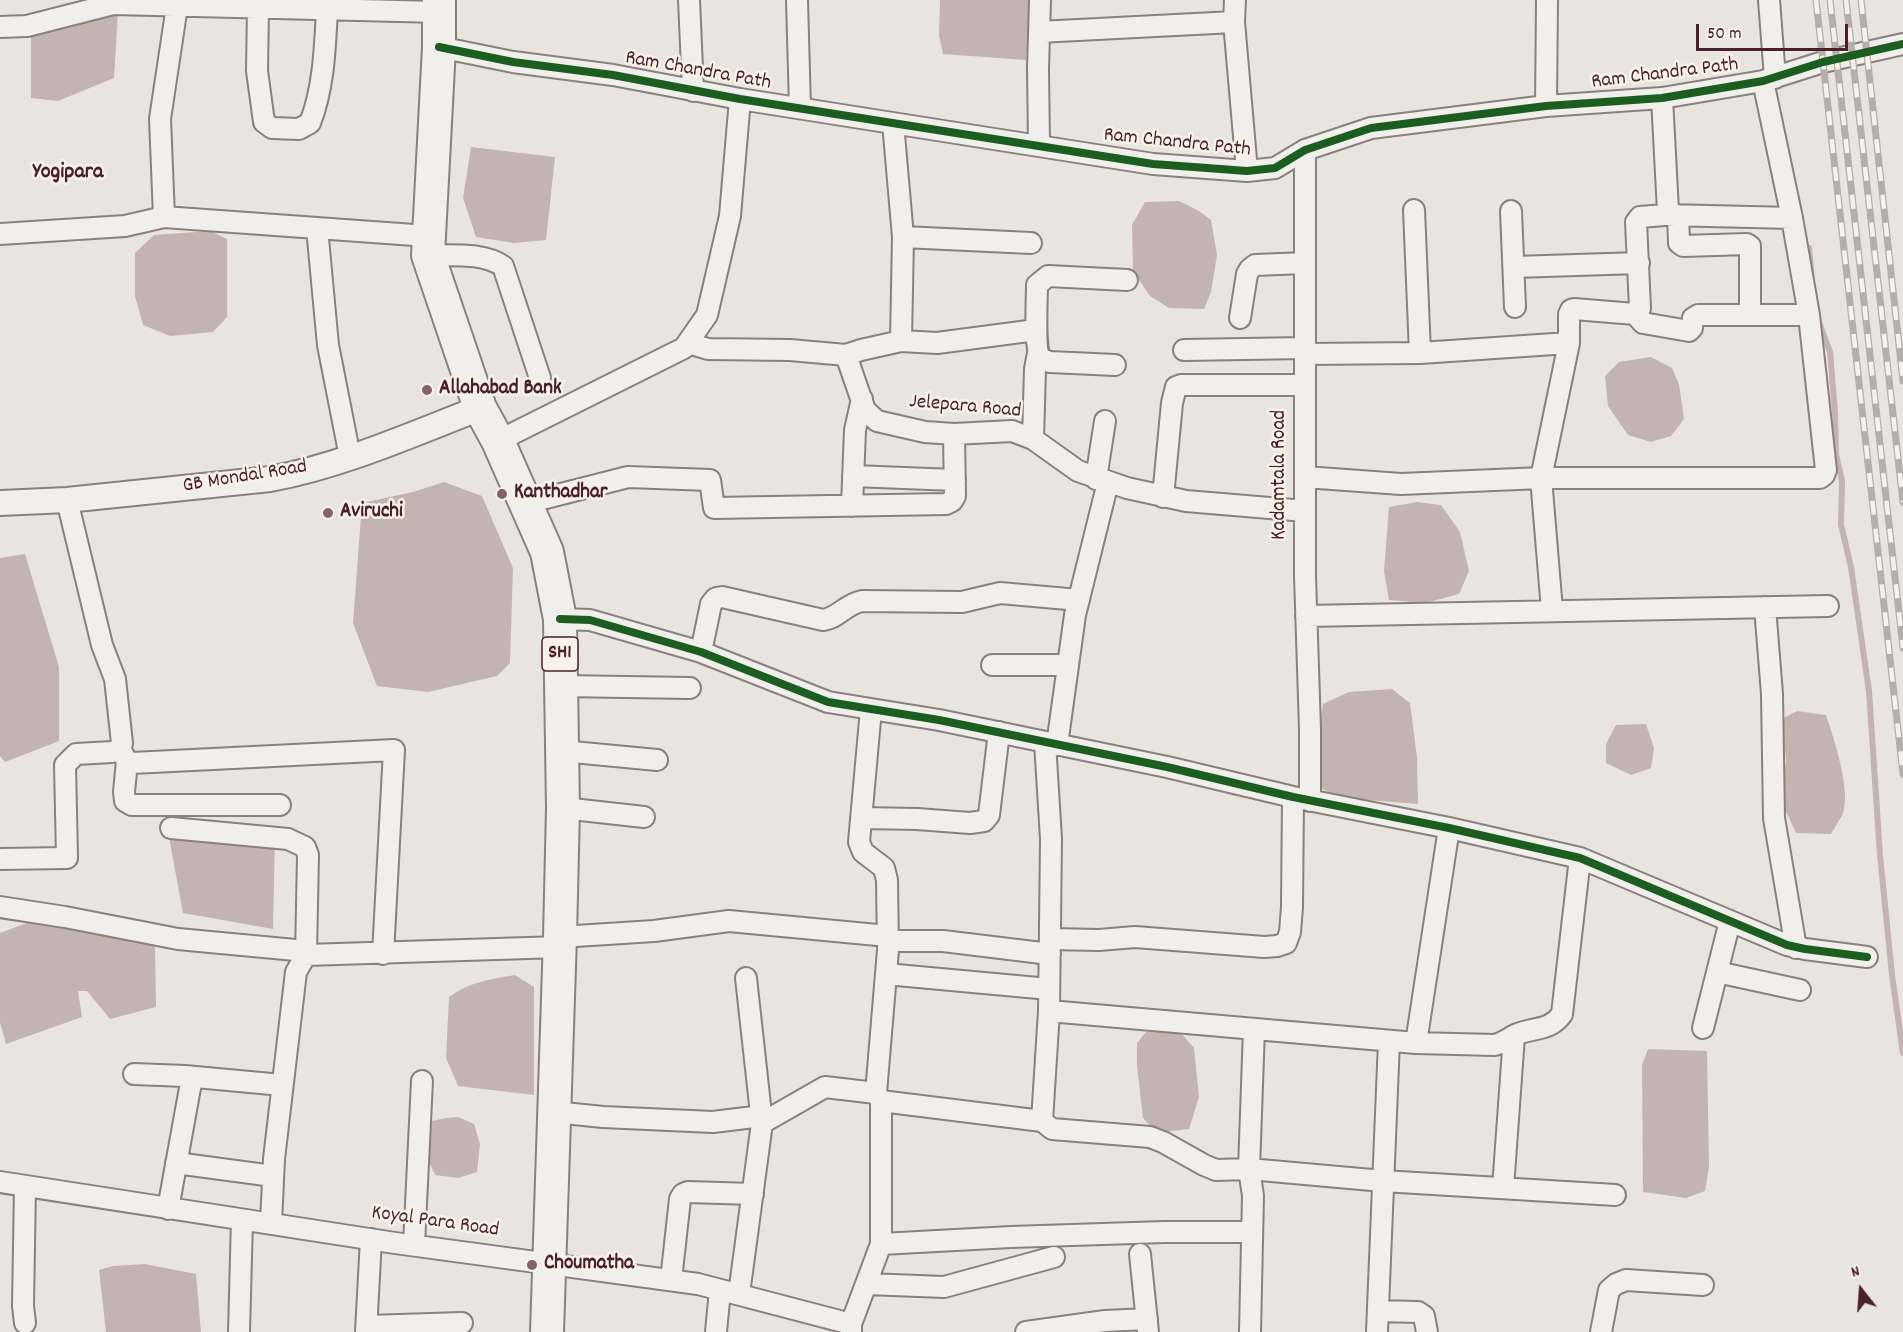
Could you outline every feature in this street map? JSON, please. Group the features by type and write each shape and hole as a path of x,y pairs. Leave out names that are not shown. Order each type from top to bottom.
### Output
{"main road":[{"name":"SH1","path":"439,6 439,47 428,246 480,408 498,441 547,552 560,619 563,808 547,1332"}],"street":[{"path":"689,0 693,92"},
{"path":"797,0 800,108"},
{"path":"1039,145 1040,0"},
{"path":"1235,0 1234,22 1247,171"},
{"path":"1546,106 1547,0"},
{"path":"1305,477 1401,484 1541,478 1820,478 1824,475 1826,470 1809,315 1769,79 1769,0"},
{"path":"0,27 27,26 112,2 177,6 207,3 258,8 439,6"},
{"path":"164,217 160,119 177,6"},
{"path":"258,8 257,71 264,122 272,128 299,129 310,123 314,112 338,6"},
{"path":"1039,32 1234,22"},
{"name":"Ram Chandra Path","path":"439,47 513,62 613,75 693,92 1153,164 1247,171 1275,168 1305,150 1371,128 1546,106 1662,98 1769,79 1823,62 1903,44"},
{"path":"1662,98 1668,211 1679,243 1683,246 1747,244 1750,246 1750,315"},
{"path":"498,441 684,348 688,343 707,315 730,216 740,99"},
{"path":"893,123 903,237 901,341"},
{"name":"Kadamtala Road","path":"1050,947 1135,938 1264,947 1286,943 1290,932 1310,729 1305,511 1305,150"},
{"path":"1414,210 1420,353"},
{"path":"1511,210 1515,307"},
{"path":"1635,314 1640,308 1637,219 1671,215 1792,218"},
{"path":"0,234 125,226 164,217 317,228 483,256 503,266 540,378"},
{"path":"317,228 328,345 350,457"},
{"path":"903,237 1031,243"},
{"path":"1240,318 1246,274 1250,269 1255,265 1305,263"},
{"path":"1514,267 1639,263"},
{"path":"1033,439 1035,369 1038,353 1037,285 1048,276 1127,280"},
{"path":"1552,610 1541,478 1569,343 1571,310 1635,314 1643,323 1689,331 1692,328 1693,318 1698,315 1809,315"},
{"path":"688,343 708,349 790,350 846,355 901,341 937,343 1036,330"},
{"path":"1184,350 1420,353 1569,343"},
{"path":"1038,353 1041,358 1050,362 1115,365"},
{"name":"Jelepara Road","path":"846,355 865,410 877,421 925,432 954,435 1012,431 1033,439 1078,471 1102,481 1163,497 1305,511"},
{"path":"1163,497 1172,403 1176,387 1305,385"},
{"path":"852,506 855,430 862,399"},
{"name":"GB Mondal Road","path":"0,503 66,500 294,475 350,457 480,408"},
{"path":"1042,1121 1049,1011 1051,743 1102,481 1105,422"},
{"path":"526,504 628,477 710,480 714,508 946,504 955,496 954,435"},
{"path":"853,476 955,480"},
{"path":"66,500 102,645 115,679 124,755 125,801 132,805 280,805"},
{"path":"701,652 711,604 716,598 722,597 823,620 832,618 848,606 862,601 962,602 1000,593 1078,600"},
{"path":"1306,616 1828,606"},
{"path":"1765,608 1773,694 1774,818 1796,948"},
{"path":"560,619 590,620 701,652 828,702 999,732 1580,858 1796,948 1868,957"},
{"path":"992,665 1068,665"},
{"path":"561,686 690,688"},
{"path":"851,1328 881,1244 878,1097 888,938 887,880 884,868 863,852 859,842 871,709"},
{"path":"861,818 970,823 984,821 989,815 999,732"},
{"path":"0,859 67,858 65,765 76,754 112,752 124,755 132,763 394,750 384,954"},
{"path":"562,751 657,760"},
{"path":"563,808 644,817"},
{"path":"171,828 288,839 305,847 308,855 306,953 296,972 282,1085 271,1223"},
{"path":"1416,1043 1449,828"},
{"path":"1049,1011 1416,1043 1495,1045 1506,1042 1514,1036 1557,1022 1562,1014 1580,858"},
{"path":"0,907 178,939 306,953 384,954 560,942 729,921 888,938 1050,947"},
{"path":"1703,1028 1730,921"},
{"path":"1717,972 1800,990"},
{"path":"886,974 1049,989"},
{"path":"716,1332 730,1292 753,1194 762,1120 746,978"},
{"path":"1250,1332 1253,1196 1249,1169 1254,1029"},
{"path":"1503,1188 1514,1036"},
{"path":"1377,1332 1389,1041"},
{"path":"134,1074 282,1085"},
{"path":"168,1209 192,1077"},
{"path":"414,1245 422,1081"},
{"path":"554,1112 603,1118 713,1122 762,1120 825,1087 1042,1121 1052,1129 1149,1137 1216,1170 1249,1169 1383,1181 1615,1195"},
{"path":"176,1163 273,1176"},
{"name":"Koyal Para Road","path":"0,1182 371,1239 671,1280 730,1292 851,1328"},
{"path":"25,1186 22,1306 25,1323"},
{"path":"671,1280 680,1199 683,1194 688,1192 753,1194"},
{"path":"240,1332 242,1220"},
{"path":"881,1244 1164,1232 1251,1232"},
{"path":"371,1239 367,1329 462,1323"},
{"path":"1026,1332 1105,1321 1148,1326 1140,1254"},
{"path":"867,1284 944,1287 1054,1257"},
{"path":"1601,1332 1609,1290 1616,1284 1626,1280 1703,1286"},
{"path":"1378,1311 1418,1312 1424,1316 1427,1332"}],"shaded area":[{"path":"940,0 1031,0 1026,60 943,54 939,36"},
{"path":"118,13 114,78 58,101 31,98 31,33"},
{"path":"471,147 555,157 546,240 514,243 476,237 463,198"},
{"path":"1179,201 1211,220 1217,255 1211,292 1204,309 1169,308 1150,296 1133,271 1132,225 1145,202"},
{"path":"210,231 227,239 227,317 213,332 170,336 143,325 135,296 135,253 154,235"},
{"path":"1651,357 1672,368 1679,384 1684,419 1671,436 1651,442 1628,435 1608,406 1605,376 1619,362"},
{"path":"444,482 482,496 513,568 510,663 497,676 428,692 377,686 353,623 362,503 413,492"},
{"path":"1417,502 1441,505 1460,532 1469,571 1459,594 1425,603 1389,600 1384,571 1389,507"},
{"path":"25,554 59,667 59,741 5,762 0,756 0,558"},
{"path":"1392,689 1410,703 1417,757 1418,804 1342,798 1320,788 1319,736 1323,704 1349,692"},
{"path":"1797,711 1826,715 1837,750 1845,803 1843,813 1831,834 1796,833 1781,801 1786,760 1782,719"},
{"path":"1646,724 1654,748 1651,768 1631,775 1606,763 1606,744 1616,725"},
{"path":"167,826 275,835 273,929 183,913"},
{"path":"35,920 143,928 155,948 156,1007 110,1019 87,991 78,991 82,1017 6,1044 0,1022 0,933"},
{"path":"515,975 534,987 534,1095 458,1086 446,1058 449,997 472,985"},
{"path":"1146,1032 1181,1033 1194,1048 1199,1097 1189,1129 1156,1133 1143,1118 1137,1066 1137,1043"},
{"path":"1648,1049 1707,1051 1709,1167 1705,1191 1686,1198 1643,1192 1642,1065"},
{"path":"458,1117 474,1124 480,1144 477,1172 458,1178 435,1175 423,1149 428,1122"},
{"path":"145,1264 196,1274 201,1332 106,1332 99,1270 113,1266"}],"waterway":[{"path":"1809,248 1812,280"},
{"path":"1817,317 1830,352 1836,454 1842,481 1841,525 1851,567 1869,691 1880,855 1892,975 1903,1053"}],"railway":[{"path":"1816,0 1903,774"},
{"path":"1830,0 1903,648"},
{"path":"1846,0 1903,502"},
{"path":"1861,0 1903,381"}],"cycle path":[{"path":"439,47 513,62 613,75 740,99 1153,164 1247,171 1275,168 1305,150 1371,128 1546,106 1662,98 1763,81 1823,62 1903,44"},
{"path":"560,619 590,620 701,652 828,702 939,720 1167,767 1293,797 1449,828 1580,858 1787,945 1867,957"}],"place":[{"name":"Allahabad Bank","path":"427,390"},
{"name":"Kanthadhar","path":"502,494"},
{"name":"Aviruchi","path":"328,513"},
{"name":"Choumatha","path":"532,1265"}],"district":[{"name":"Yogipara","path":"68,174"}]}
